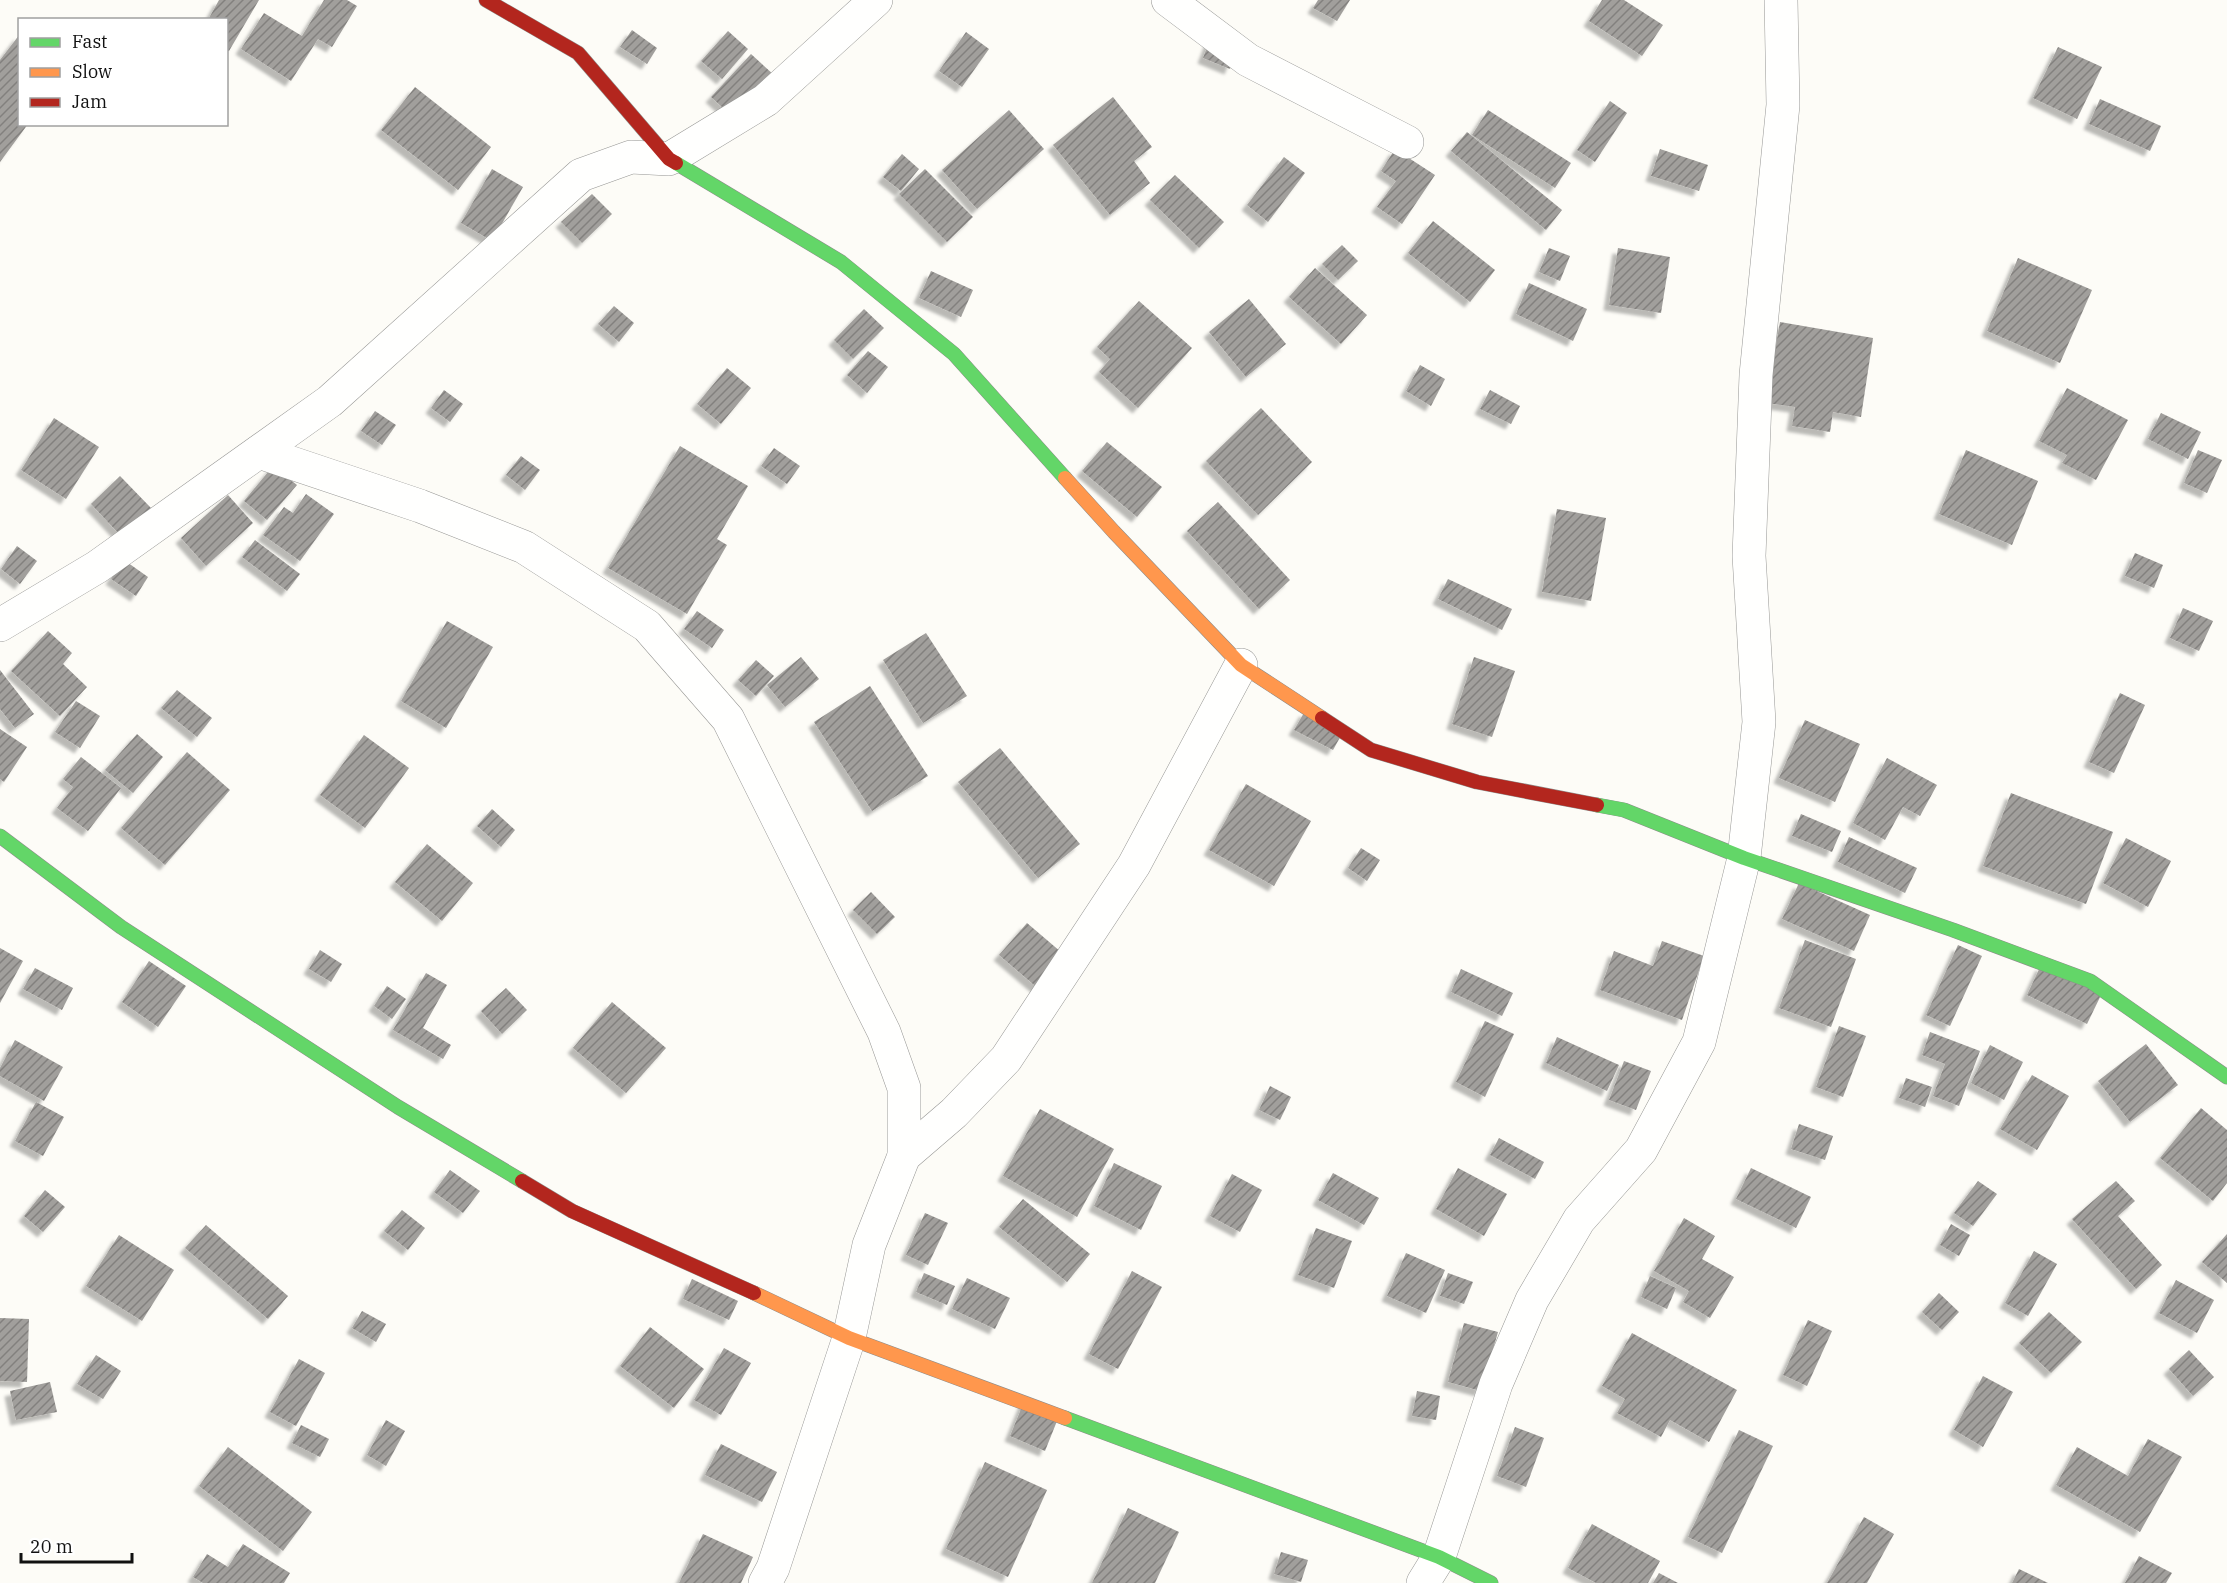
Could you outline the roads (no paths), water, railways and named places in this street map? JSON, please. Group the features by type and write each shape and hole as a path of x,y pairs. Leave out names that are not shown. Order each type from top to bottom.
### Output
{"street":[{"path":"486,0 578,53 669,159 841,262 954,354 1114,532 1241,665 1371,750 1477,782 1624,810 1744,858 1953,930 2090,981 2227,1077"},
{"path":"0,626 97,567 330,401 581,175 631,157 669,159 766,100 876,0"},
{"path":"1168,0 1248,60 1407,142"},
{"path":"1431,1570 1496,1384 1532,1299 1579,1220 1641,1150 1699,1042 1744,858 1759,722 1749,556 1756,375 1783,105 1781,0"},
{"path":"258,452 420,506 524,547 647,626 728,719 884,1032 904,1088 904,1156 869,1245 849,1338 773,1568 765,1583"},
{"path":"904,1156 954,1113 1006,1059 1134,865 1241,665"},
{"path":"0,836 121,927 398,1107 572,1211 849,1338 1431,1570 1491,1583"}]}
